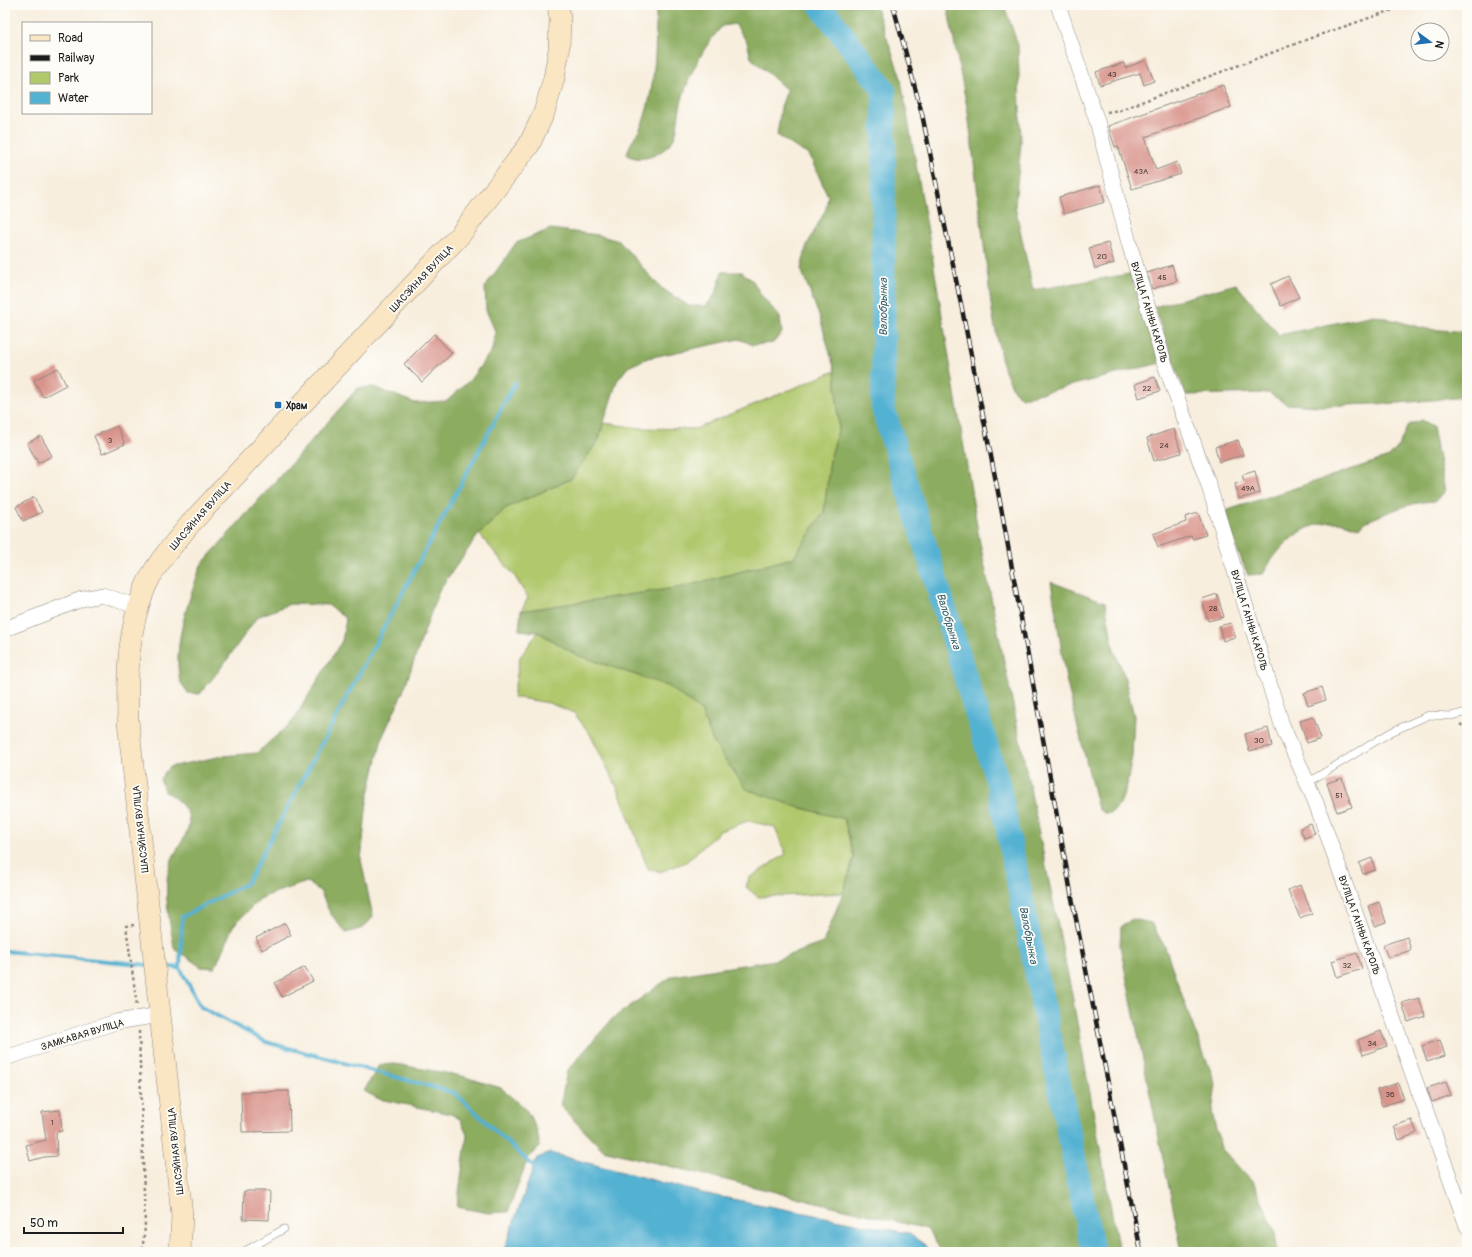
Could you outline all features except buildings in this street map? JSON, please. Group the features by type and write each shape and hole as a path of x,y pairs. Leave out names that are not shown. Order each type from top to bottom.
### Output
{"main road":[{"name":"ШАСЭЙНАЯ ВУЛІЦА","path":"180,1252 182,1215 128,721 127,681 130,639 139,606 145,587 160,563 191,523 460,235 529,145 544,113 554,78 559,50 560,18 558,5"}],"street":[{"name":"ВУЛІЦА ГАННЫ КАРОЛЬ","path":"1058,5 1094,113 1129,243 1163,358 1208,483 1282,725 1319,810 1467,1226"},
{"path":"5,629 82,599 102,595 139,606"},
{"name":"ЗАМКАВАЯ ВУЛІЦА","path":"5,1058 116,1022 160,1012"}],"lane":[{"path":"1307,783 1391,732 1429,715 1451,716 1467,712"},
{"path":"243,1252 284,1229"}],"path":[{"path":"1094,113 1120,110 1311,38 1408,5"},
{"path":"128,946 138,1017 145,1227 142,1252"}],"green space":[{"path":"656,5 875,5 900,75 929,237 979,538 1072,995 1119,1252 942,1252 927,1229 603,1150 560,1106 567,1071 612,1019 672,976 775,960 823,943 843,893 854,857 844,819 794,806 746,789 714,744 701,711 668,686 577,655 538,632 519,630 521,611 682,587 793,558 824,512 830,460 839,427 835,371 820,318 801,269 807,245 826,209 828,196 809,155 777,135 781,107 787,90 751,58 747,42 735,24 722,26 697,62 684,93 675,137 669,145 664,150 646,158 633,158 627,155 628,150 643,122 651,94 655,49"},
{"path":"947,5 1004,5 1018,45 1021,143 1015,206 1033,290 1130,274 1160,363 1021,398 1014,391 1003,367 992,312 968,112"},
{"path":"551,229 598,235 619,241 660,287 689,306 706,306 716,293 722,272 742,272 753,281 761,295 780,317 782,333 773,343 753,345 739,339 648,358 628,367 617,381 598,441 571,479 506,508 479,534 439,590 403,692 382,738 367,802 361,860 373,917 363,928 346,933 330,913 320,891 307,882 260,899 233,926 215,968 201,967 174,948 167,896 168,875 172,859 189,826 189,820 183,807 176,799 164,791 160,779 169,767 223,756 257,753 292,722 342,641 346,619 328,605 290,604 257,617 224,664 200,694 188,693 179,679 179,648 184,620 201,565 358,388 374,387 415,403 447,401 470,380 492,350 495,331 486,310 485,287 516,243"},
{"path":"1236,284 1279,335 1374,315 1427,329 1467,332 1467,397 1399,403 1319,406 1286,404 1269,393 1186,395 1154,307"},
{"path":"835,371 839,427 830,460 824,512 793,558 682,587 521,611 528,598 514,575 479,534 506,508 571,479 598,441 604,423 640,428 695,429"},
{"path":"1422,420 1433,426 1445,492 1435,501 1416,503 1380,515 1363,523 1359,528 1338,522 1313,526 1293,537 1284,545 1276,554 1263,574 1248,575 1229,530 1225,511 1389,457 1398,447 1408,425"},
{"path":"1051,582 1105,602 1114,650 1124,675 1134,716 1132,756 1127,785 1120,804 1111,813 1104,813 1098,809 1066,679"},
{"path":"538,632 577,655 668,686 701,711 714,744 794,806 844,819 854,857 843,893 758,897 746,887 749,878 786,854 775,827 748,821 720,831 686,862 660,872 648,869 619,791 590,734 574,713 549,703 513,697 520,657"},
{"path":"1132,919 1151,923 1165,947 1195,1032 1216,1084 1212,1113 1221,1148 1254,1184 1274,1228 1278,1252 1182,1252 1120,946 1121,927"},
{"path":"395,1064 462,1076 501,1088 527,1111 537,1130 540,1147 528,1158 508,1212 488,1213 457,1207 467,1135 460,1119 451,1114 379,1099 364,1091 379,1065"}],"water":[{"path":"550,1153 706,1194 908,1233 925,1245 930,1252 503,1252 537,1158"}],"waterway":[{"name":"Валобрынка","path":"820,5 884,90 883,408 998,783 1093,1252"},
{"path":"180,968 182,917 247,883 515,383"},
{"path":"5,951 148,965"},
{"path":"161,966 180,968 201,1007 266,1042 455,1093 534,1167"}],"railway":[{"path":"893,5 922,114 962,309 1000,502 1071,893 1141,1252"}],"place":[{"name":"Храм","path":"278,405"}]}
